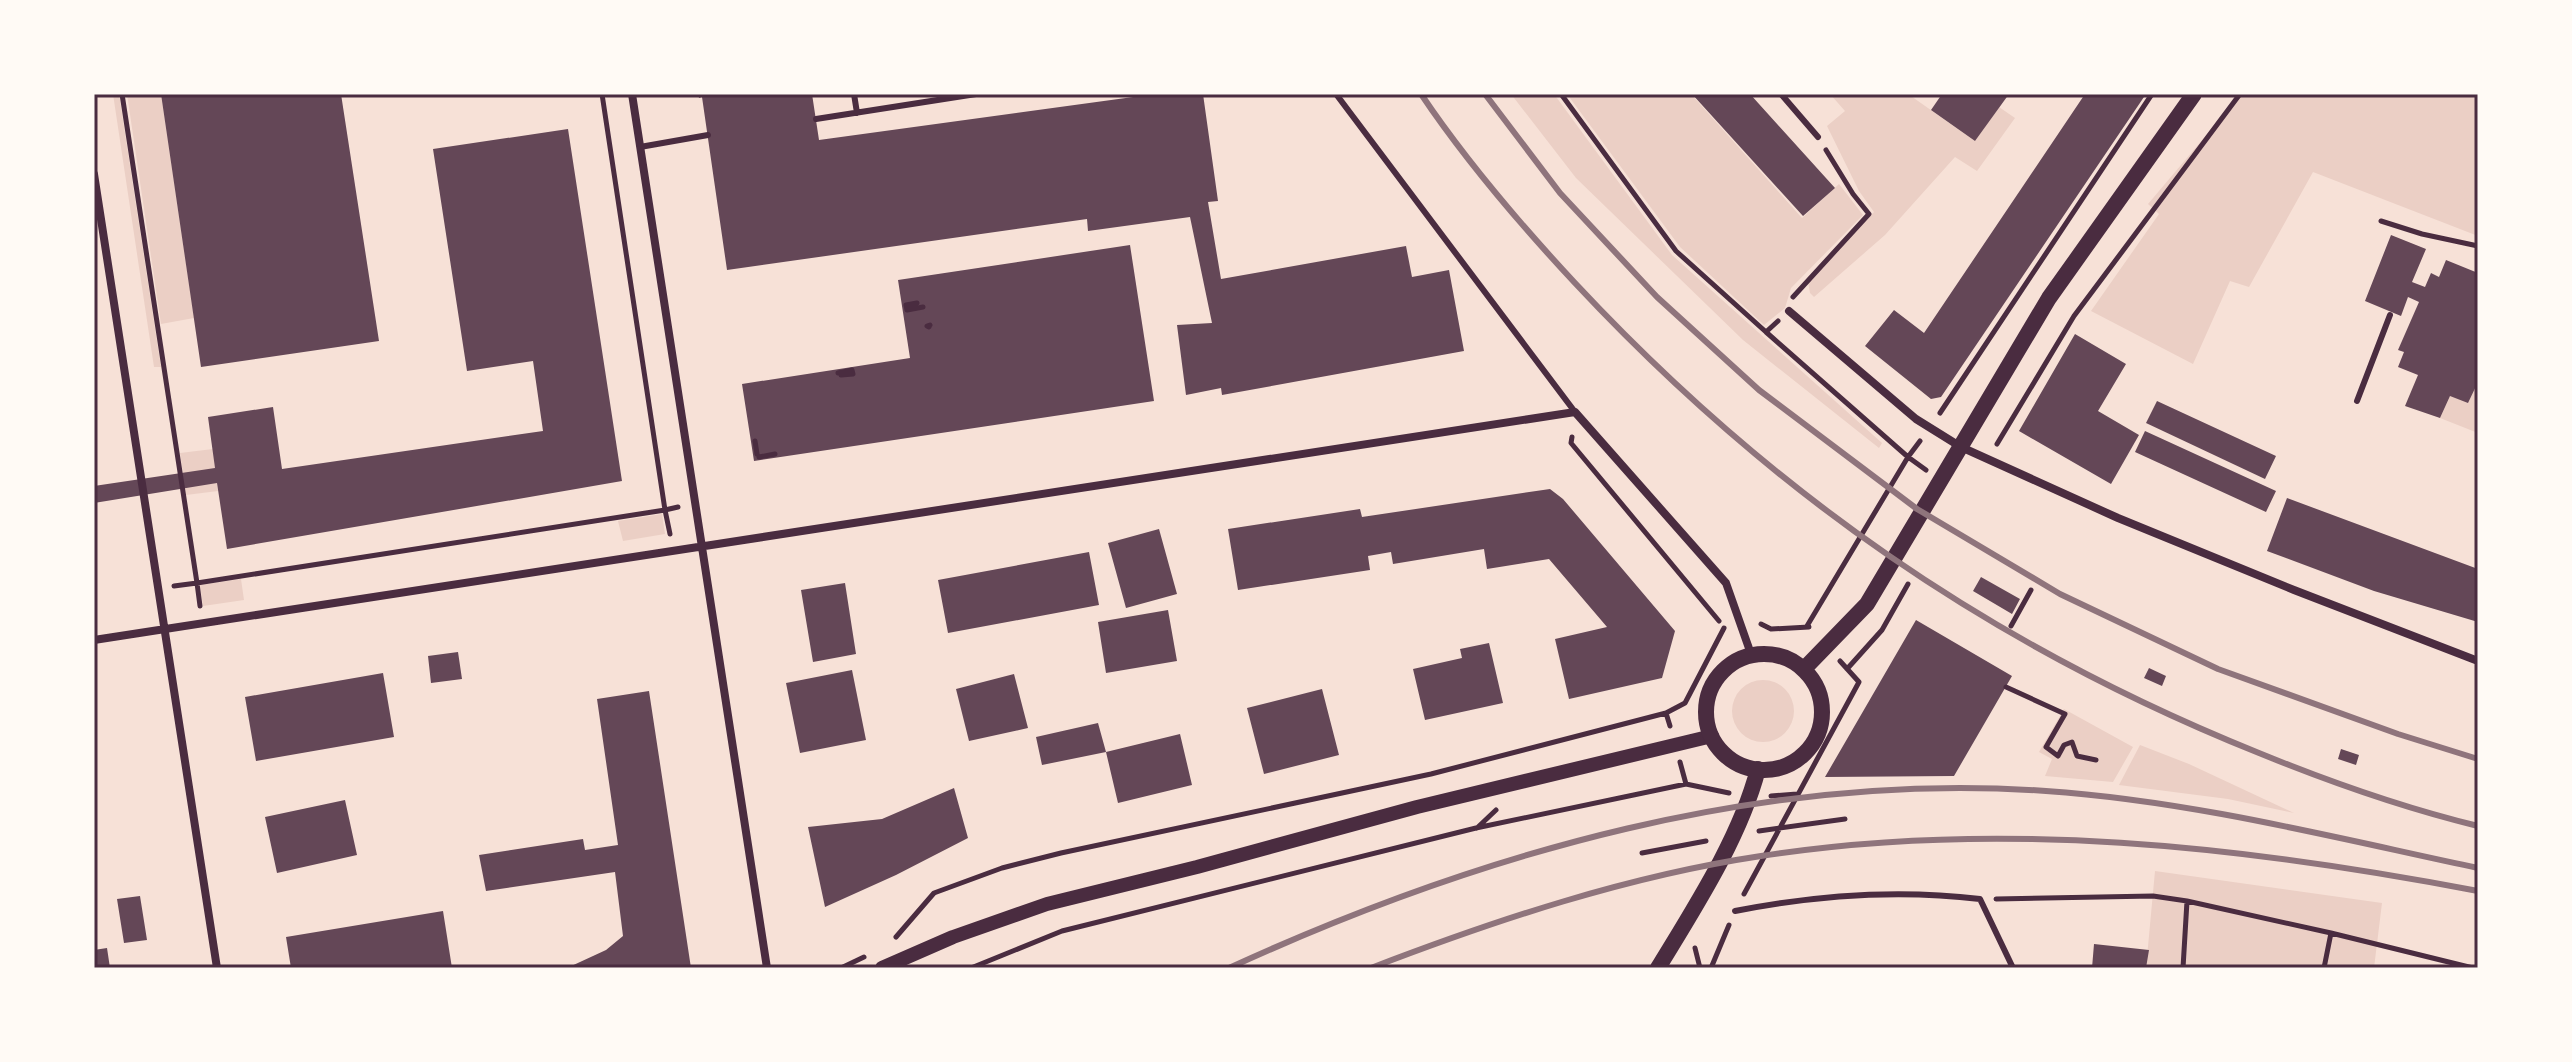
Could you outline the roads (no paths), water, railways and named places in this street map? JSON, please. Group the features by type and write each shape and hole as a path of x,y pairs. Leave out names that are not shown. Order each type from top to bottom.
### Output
{"main road":[{"path":"1804,669 1867,604 2049,298 2194,94"},
{"path":"1751,654 1776,655 1804,669 1820,697 1822,711 1816,738 1798,759 1786,766 1758,769 1731,759 1712,736 1707,718 1707,705 1714,682 1730,665 1751,654"},
{"path":"1658,968 1688,920 1751,797 1758,769"}],"street":[{"path":"632,94 767,968"},
{"path":"94,174 217,968"},
{"path":"1789,311 1916,419 1961,447 1989,457 2118,518 2478,661"},
{"path":"94,640 1575,412 1726,583 1751,654"},
{"path":"882,968 953,937 1047,904 1417,807 1712,736"}],"lane":[{"path":"854,94 857,113"},
{"path":"816,119 976,94"},
{"path":"1336,94 1575,412"},
{"path":"1781,94 1818,137"},
{"path":"640,147 708,135"},
{"path":"2357,401 2390,315"},
{"path":"1735,911 1792,900 1876,894 1928,893 1980,899 2013,968"}],"railway":[{"path":"1421,94 1456,144 1514,215 1650,359 1727,430 1807,496 1890,557 1977,613 2067,664 2161,711 2340,784 2478,826"},
{"path":"1485,94 1560,193 1657,297 1759,390 1917,509 2060,594 2218,669 2398,734 2478,759"},
{"path":"1229,968 1325,926 1525,856 1627,828 1731,808 1836,794 1941,788 2101,796 2264,822 2478,868"},
{"path":"1371,968 1514,917 1662,875 1761,856 1851,845 2030,839 2121,843 2300,861 2478,891"}]}
